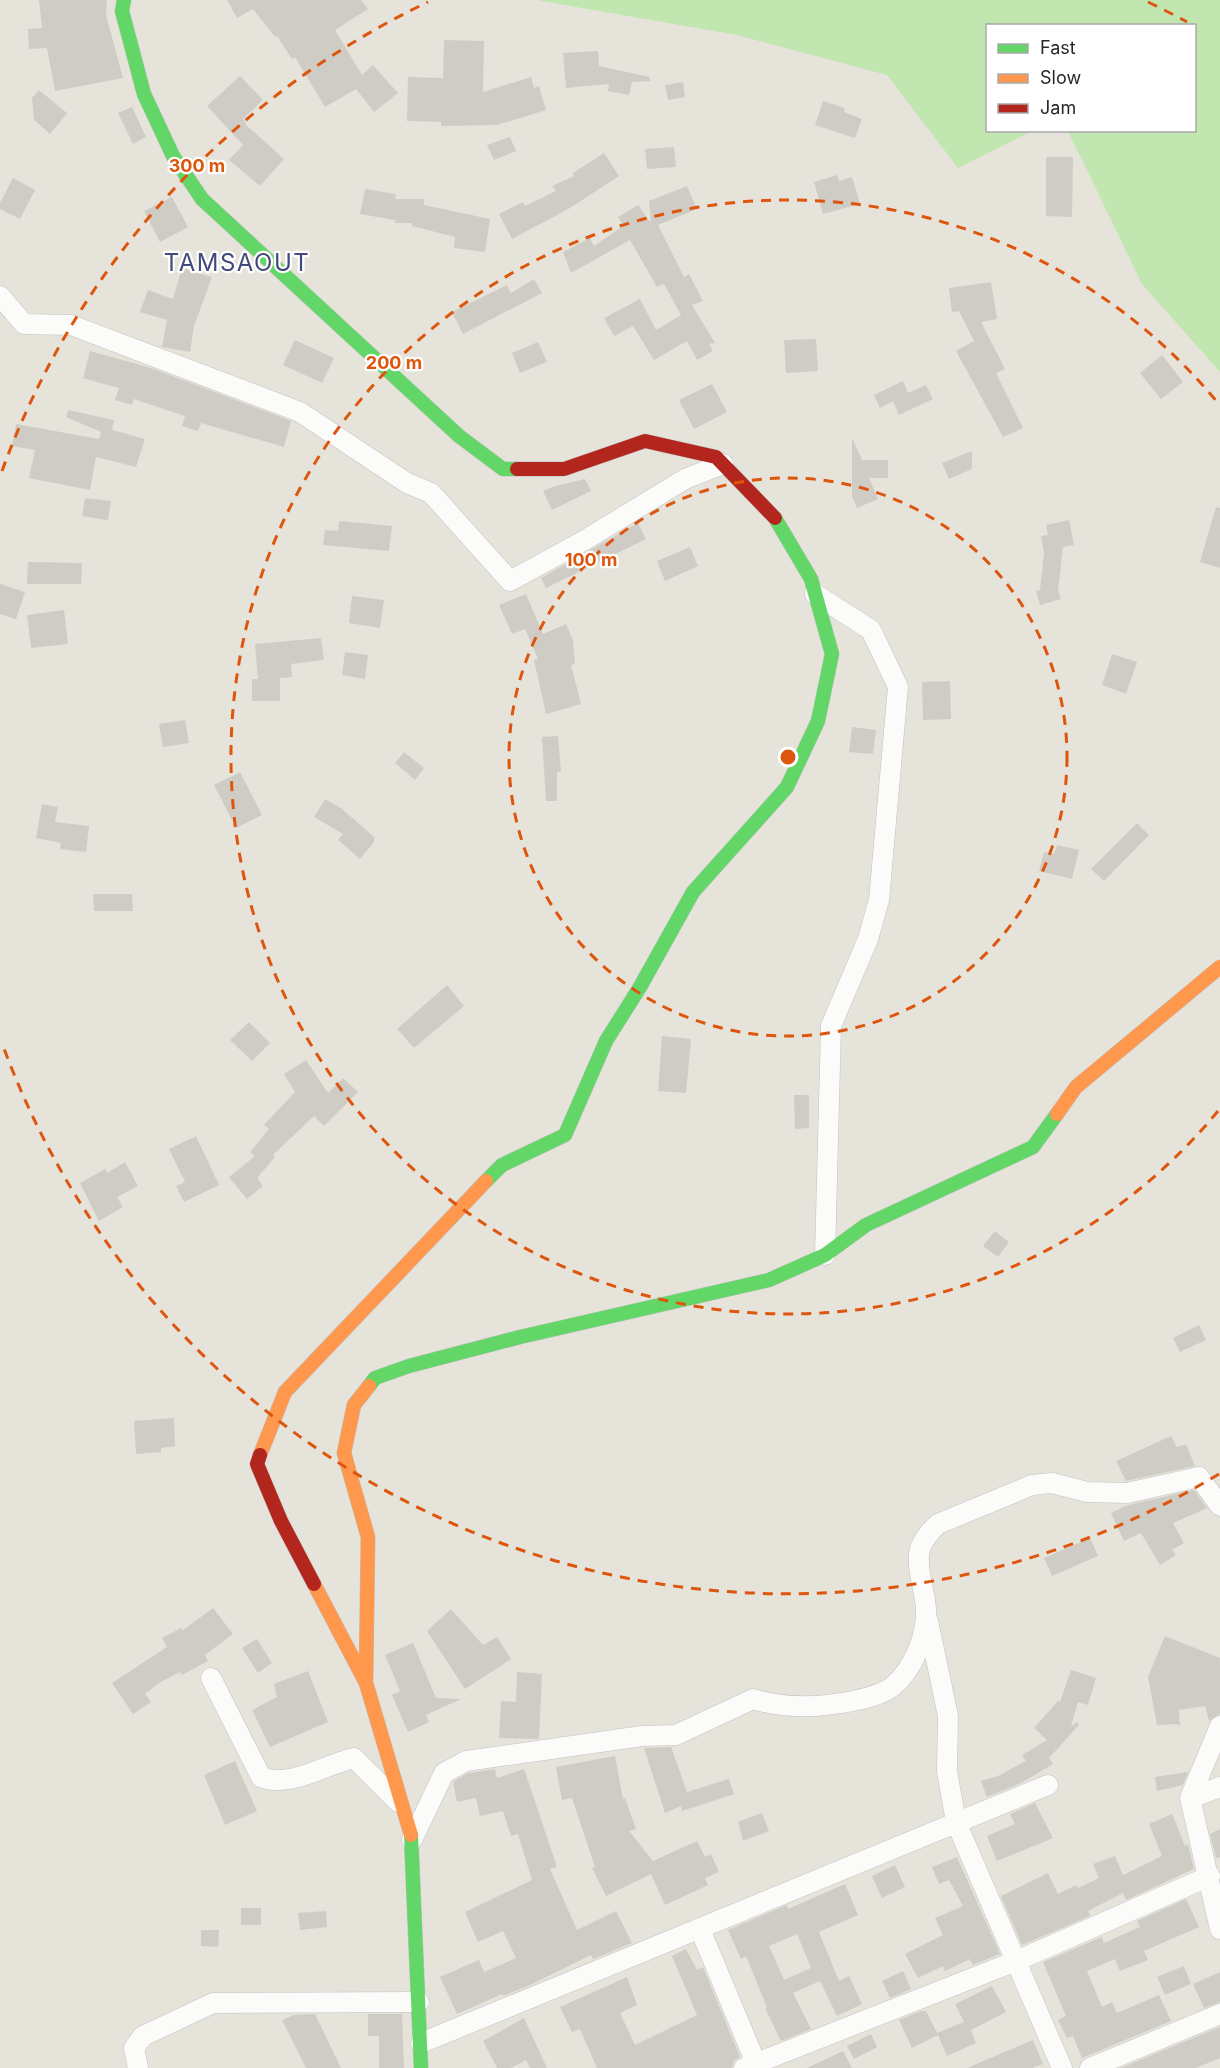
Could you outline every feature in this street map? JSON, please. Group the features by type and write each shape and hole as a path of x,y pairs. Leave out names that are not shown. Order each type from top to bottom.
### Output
{"main road":[{"path":"124,0 122,11 144,94 173,156 202,199 459,436 503,469 564,469 645,441 716,457 772,512 811,579 832,654 814,731 788,787 693,892 640,987 606,1041 565,1135 502,1165 285,1392 257,1464 281,1521 366,1683 412,1840 422,2068"},
{"path":"366,1683 368,1537 344,1453 354,1405 375,1378 409,1366 520,1337 769,1280 825,1254 866,1225 1033,1147 1076,1087 1220,967"}],"street":[{"path":"0,296 24,324 71,326 300,412 407,483 431,493 510,581 585,540 685,479 723,464"},
{"path":"815,594 871,630 898,687 879,900 868,939 831,1026 825,1254"},
{"path":"1062,2068 956,1822 947,1772 948,1716 926,1612 918,1553 928,1533 938,1524 1032,1485 1052,1483 1087,1492 1126,1493 1199,1477 1220,1506"},
{"path":"412,1840 444,1773 466,1761 642,1736 676,1735 753,1699 772,1705 820,1708 869,1698 890,1688 905,1674 921,1643 926,1612"},
{"path":"211,1678 261,1777 271,1781 289,1779 335,1762 354,1758 402,1806"},
{"path":"1220,1726 1190,1798 1216,1900 1220,1929"},
{"path":"421,2043 1048,1785"},
{"path":"1190,1798 1220,1787"},
{"path":"700,1929 752,2066 1016,1960 1210,1876"},
{"path":"138,2068 134,2048 143,2036 213,2003 419,2002"},
{"path":"1090,2068 1220,2014"}],"green space":[{"path":"536,0 1220,0 1220,372 1142,284 1068,132 1196,132 1196,24 986,24 986,132 1030,132 958,168 887,75 737,35"}],"building":[{"path":"39,0 107,0 106,15 123,78 55,91 47,48 29,49 28,29 42,28"},
{"path":"227,0 361,0 368,9 335,30 362,75 373,65 398,93 374,112 356,89 325,107 295,57 292,59 277,36 275,37 253,9 237,18"},
{"path":"444,40 484,41 483,92 531,77 534,88 539,86 546,110 497,125 441,126 441,122 407,121 408,77 443,78"},
{"path":"598,51 599,66 650,77 650,81 632,82 629,95 608,91 609,84 566,88 563,53"},
{"path":"240,76 263,100 243,119 245,124 284,159 260,186 229,160 243,145 207,106"},
{"path":"683,82 685,97 668,100 665,85"},
{"path":"39,90 67,113 50,134 34,120 32,98"},
{"path":"823,101 845,108 844,112 862,119 855,138 815,125"},
{"path":"132,107 146,137 133,144 118,113"},
{"path":"510,137 516,151 494,160 487,145"},
{"path":"674,147 676,167 647,169 645,149"},
{"path":"604,153 619,176 570,208 512,239 499,214 523,202 525,206 556,191 552,186 574,176 573,173"},
{"path":"1046,157 1073,157 1072,217 1046,216"},
{"path":"837,175 839,181 852,177 860,204 823,214 814,182"},
{"path":"13,178 35,190 20,219 0,209 0,203"},
{"path":"687,186 697,209 658,225 684,277 689,274 703,301 692,305 715,343 709,344 713,351 697,360 687,341 654,360 633,326 614,336 604,318 640,299 656,330 681,315 664,284 657,287 630,240 571,273 563,252 590,238 594,246 623,226 618,217 638,205 651,223 649,201"},
{"path":"365,189 396,194 395,199 424,199 424,205 490,219 485,252 454,248 455,237 412,226 412,223 395,223 395,220 360,214"},
{"path":"172,197 188,227 160,242 144,211"},
{"path":"182,268 212,277 194,326 190,352 162,347 167,320 140,312 148,290 173,299"},
{"path":"534,279 542,293 463,334 452,312 507,285 511,293"},
{"path":"991,282 997,319 981,322 1005,369 996,373 1023,428 1003,437 956,351 974,341 959,311 952,312 949,288"},
{"path":"816,339 818,371 786,373 784,340"},
{"path":"295,340 334,358 322,383 283,365"},
{"path":"538,342 547,362 520,373 512,353"},
{"path":"90,351 151,368 291,421 284,447 201,423 198,431 182,426 185,416 134,399 132,405 115,400 119,388 83,378"},
{"path":"1162,355 1183,382 1161,399 1140,373"},
{"path":"903,381 908,393 926,385 933,399 899,415 893,401 880,408 874,395"},
{"path":"712,384 727,412 694,429 679,400"},
{"path":"68,410 114,420 112,430 145,439 136,467 96,457 90,490 29,478 35,450 12,446 16,424 99,439 101,432 66,417"},
{"path":"852,438 862,460 888,460 888,478 869,478 878,499 857,508 852,496"},
{"path":"972,451 972,469 949,479 942,463"},
{"path":"585,479 591,491 552,510 543,491"},
{"path":"85,498 111,501 108,520 82,516"},
{"path":"1216,507 1220,508 1220,568 1200,562"},
{"path":"1069,520 1074,545 1063,547 1058,591 1061,599 1040,605 1036,591 1040,590 1044,553 1041,536 1048,535 1046,525"},
{"path":"339,521 392,526 389,551 323,545 325,530 338,531"},
{"path":"638,523 646,539 546,588 541,578"},
{"path":"690,547 698,566 665,581 657,561"},
{"path":"28,562 82,563 81,584 27,584"},
{"path":"0,584 25,592 16,619 0,614"},
{"path":"526,594 543,634 566,624 573,640 575,664 571,665 581,704 546,714 534,660 538,659 525,629 512,634 499,605"},
{"path":"352,596 384,600 380,628 349,623"},
{"path":"64,610 68,644 31,648 27,615"},
{"path":"321,638 324,660 291,664 292,677 280,678 280,701 252,701 252,679 258,679 255,644"},
{"path":"345,652 368,655 365,679 342,675"},
{"path":"1112,654 1137,662 1126,694 1102,685"},
{"path":"950,681 951,719 923,720 922,682"},
{"path":"185,720 189,743 163,747 159,724"},
{"path":"852,727 876,730 873,754 849,752"},
{"path":"558,736 561,772 557,772 557,801 546,801 542,737"},
{"path":"404,752 424,768 415,780 395,763"},
{"path":"240,772 262,815 236,828 214,785"},
{"path":"325,799 341,808 374,837 374,842 360,859 338,840 343,834 314,817"},
{"path":"42,804 58,807 55,822 89,826 86,852 60,849 61,843 36,838"},
{"path":"1137,823 1149,835 1104,881 1091,869"},
{"path":"1057,845 1079,850 1072,879 1039,871 1044,852 1054,854"},
{"path":"93,894 132,894 133,911 94,911"},
{"path":"447,985 464,1006 414,1048 397,1029"},
{"path":"249,1022 270,1043 252,1061 230,1040"},
{"path":"662,1036 691,1039 686,1093 658,1091"},
{"path":"306,1060 328,1093 343,1078 358,1092 324,1126 314,1116 273,1155 275,1157 257,1178 263,1186 247,1199 229,1177 255,1156 250,1152 269,1129 264,1125 295,1092 284,1074"},
{"path":"794,1095 809,1095 809,1128 795,1129"},
{"path":"196,1136 219,1185 184,1202 176,1186 185,1182 169,1149"},
{"path":"125,1162 138,1186 117,1197 123,1207 99,1221 80,1183 105,1169 107,1173"},
{"path":"995,1231 1009,1242 998,1257 983,1246"},
{"path":"1199,1325 1206,1340 1180,1352 1173,1338"},
{"path":"174,1418 175,1446 161,1448 161,1452 136,1454 134,1421"},
{"path":"1171,1436 1177,1447 1186,1444 1195,1466 1126,1481 1116,1461"},
{"path":"1194,1490 1207,1508 1173,1523 1184,1543 1172,1550 1176,1555 1160,1565 1141,1533 1124,1541 1111,1513 1128,1505"},
{"path":"1090,1538 1098,1556 1052,1576 1044,1558"},
{"path":"213,1608 233,1634 205,1655 208,1661 182,1675 180,1672 159,1683 145,1694 151,1702 133,1714 112,1683 167,1647 162,1638 181,1628 183,1630"},
{"path":"451,1609 483,1645 497,1637 511,1659 465,1689 427,1631"},
{"path":"1165,1636 1220,1658 1220,1714 1209,1721 1205,1706 1179,1710 1180,1726 1177,1724 1157,1725 1148,1677"},
{"path":"257,1639 272,1663 258,1673 242,1648"},
{"path":"413,1643 436,1698 461,1699 426,1715 429,1722 408,1732 392,1695 400,1691 385,1655"},
{"path":"1071,1670 1096,1678 1088,1705 1078,1702 1071,1726 1077,1722 1079,1725 1049,1758 1053,1764 1021,1783 987,1797 981,1781 998,1776 1026,1761 1022,1755 1047,1740 1034,1728 1058,1701 1060,1702"},
{"path":"308,1671 328,1722 270,1747 252,1710 277,1697 274,1684"},
{"path":"517,1672 542,1674 539,1739 499,1738 501,1701 516,1702"},
{"path":"671,1747 687,1792 729,1779 734,1794 682,1811 681,1806 665,1813 644,1748"},
{"path":"615,1756 623,1799 625,1798 636,1829 629,1831 653,1861 697,1841 705,1857 711,1854 719,1872 705,1878 708,1885 665,1905 651,1874 606,1896 592,1868 595,1867 572,1798 562,1800 556,1767"},
{"path":"235,1761 257,1811 225,1825 204,1775"},
{"path":"495,1769 497,1778 524,1769 557,1867 550,1869 577,1930 616,1911 632,1943 593,1959 591,1955 530,1985 503,1996 502,1994 457,2014 440,1977 479,1960 484,1972 516,1958 503,1931 478,1942 465,1912 532,1880 518,1834 511,1836 503,1811 480,1816 476,1798 457,1802 453,1782 468,1773"},
{"path":"1188,1772 1183,1785 1157,1791 1155,1777"},
{"path":"1035,1803 1053,1838 997,1861 987,1836 1015,1824 1010,1814"},
{"path":"762,1813 769,1831 743,1841 738,1822"},
{"path":"1172,1814 1185,1846 1188,1844 1194,1869 1126,1900 1123,1893 1088,1911 1090,1916 1022,1945 1001,1896 1048,1873 1058,1894 1076,1885 1078,1888 1099,1878 1093,1864 1115,1856 1123,1875 1162,1856 1149,1824"},
{"path":"1220,1829 1220,1857 1216,1858 1210,1834"},
{"path":"957,1857 1000,1954 973,1965 970,1959 945,1971 943,1966 918,1978 905,1954 943,1935 935,1918 963,1906 949,1880 939,1884 932,1867"},
{"path":"895,1865 905,1887 882,1898 872,1876"},
{"path":"845,1884 858,1915 819,1932 839,1981 849,1976 862,2004 837,2016 820,1981 793,1993 811,2029 781,2041 765,2008 767,2007 746,1956 741,1959 728,1930 787,1905 788,1909","holes":["797,1934 811,1968 784,1980 769,1946"]},
{"path":"1186,1899 1199,1927 1144,1951 1148,1960 1120,1971 1115,1959 1087,1971 1102,2007 1112,2002 1117,2013 1159,1995 1171,2021 1082,2058 1073,2036 1067,2038 1058,2020 1066,2016 1043,1962 1102,1937 1104,1943 1140,1927 1137,1921"},
{"path":"241,1908 261,1908 261,1925 241,1925"},
{"path":"326,1911 327,1927 300,1930 298,1913"},
{"path":"201,1930 219,1930 218,1947 201,1946"},
{"path":"686,1949 697,1970 703,1967 740,2057 734,2061 732,2068 597,2068 580,2029 572,2032 560,2007 627,1977 637,2005 620,2013 635,2045 697,2015 672,1956"},
{"path":"1184,1966 1191,1984 1165,1995 1157,1977"},
{"path":"903,1971 911,1989 890,1998 882,1981"},
{"path":"1220,1972 1220,2002 1204,2008 1193,1984"},
{"path":"992,1986 1006,2012 971,2030 976,2043 947,2056 937,2033 964,2022 955,2004"},
{"path":"926,2011 938,2035 912,2048 899,2020"},
{"path":"315,2014 341,2068 306,2068 282,2020 294,2015"},
{"path":"368,2014 402,2014 404,2068 379,2068 379,2036 368,2036"},
{"path":"524,2018 547,2068 530,2068 526,2060 511,2068 497,2068 483,2041"},
{"path":"1220,2027 1220,2058 1196,2068 1121,2068"},
{"path":"871,2034 877,2047 854,2059 847,2046"},
{"path":"1033,2040 1043,2064 1032,2068 967,2068"},
{"path":"843,2051 852,2068 807,2068"}],"traffic: fast":[{"path":"124,0 122,11 144,94 173,156 202,199 459,436 503,469 517,469"},
{"path":"486,1181 502,1165 565,1135 606,1041 640,987 693,892 787,787 818,721 832,654 811,579 775,518"},
{"path":"369,1386 375,1378 409,1366 520,1337 769,1280 825,1255 866,1225 1033,1147 1057,1114"},
{"path":"411,1835 421,2068"}],"traffic: slow":[{"path":"1057,1114 1076,1087 1220,967"},
{"path":"260,1455 285,1392 486,1181"},
{"path":"366,1678 368,1537 344,1453 354,1405 369,1386"},
{"path":"314,1584 366,1683 411,1835"}],"traffic: jam":[{"path":"517,469 564,469 645,441 716,457 775,518"},
{"path":"260,1455 257,1464 281,1521 314,1584"}],"district":[{"name":"TAMSAOUT","path":"237,263"}]}
